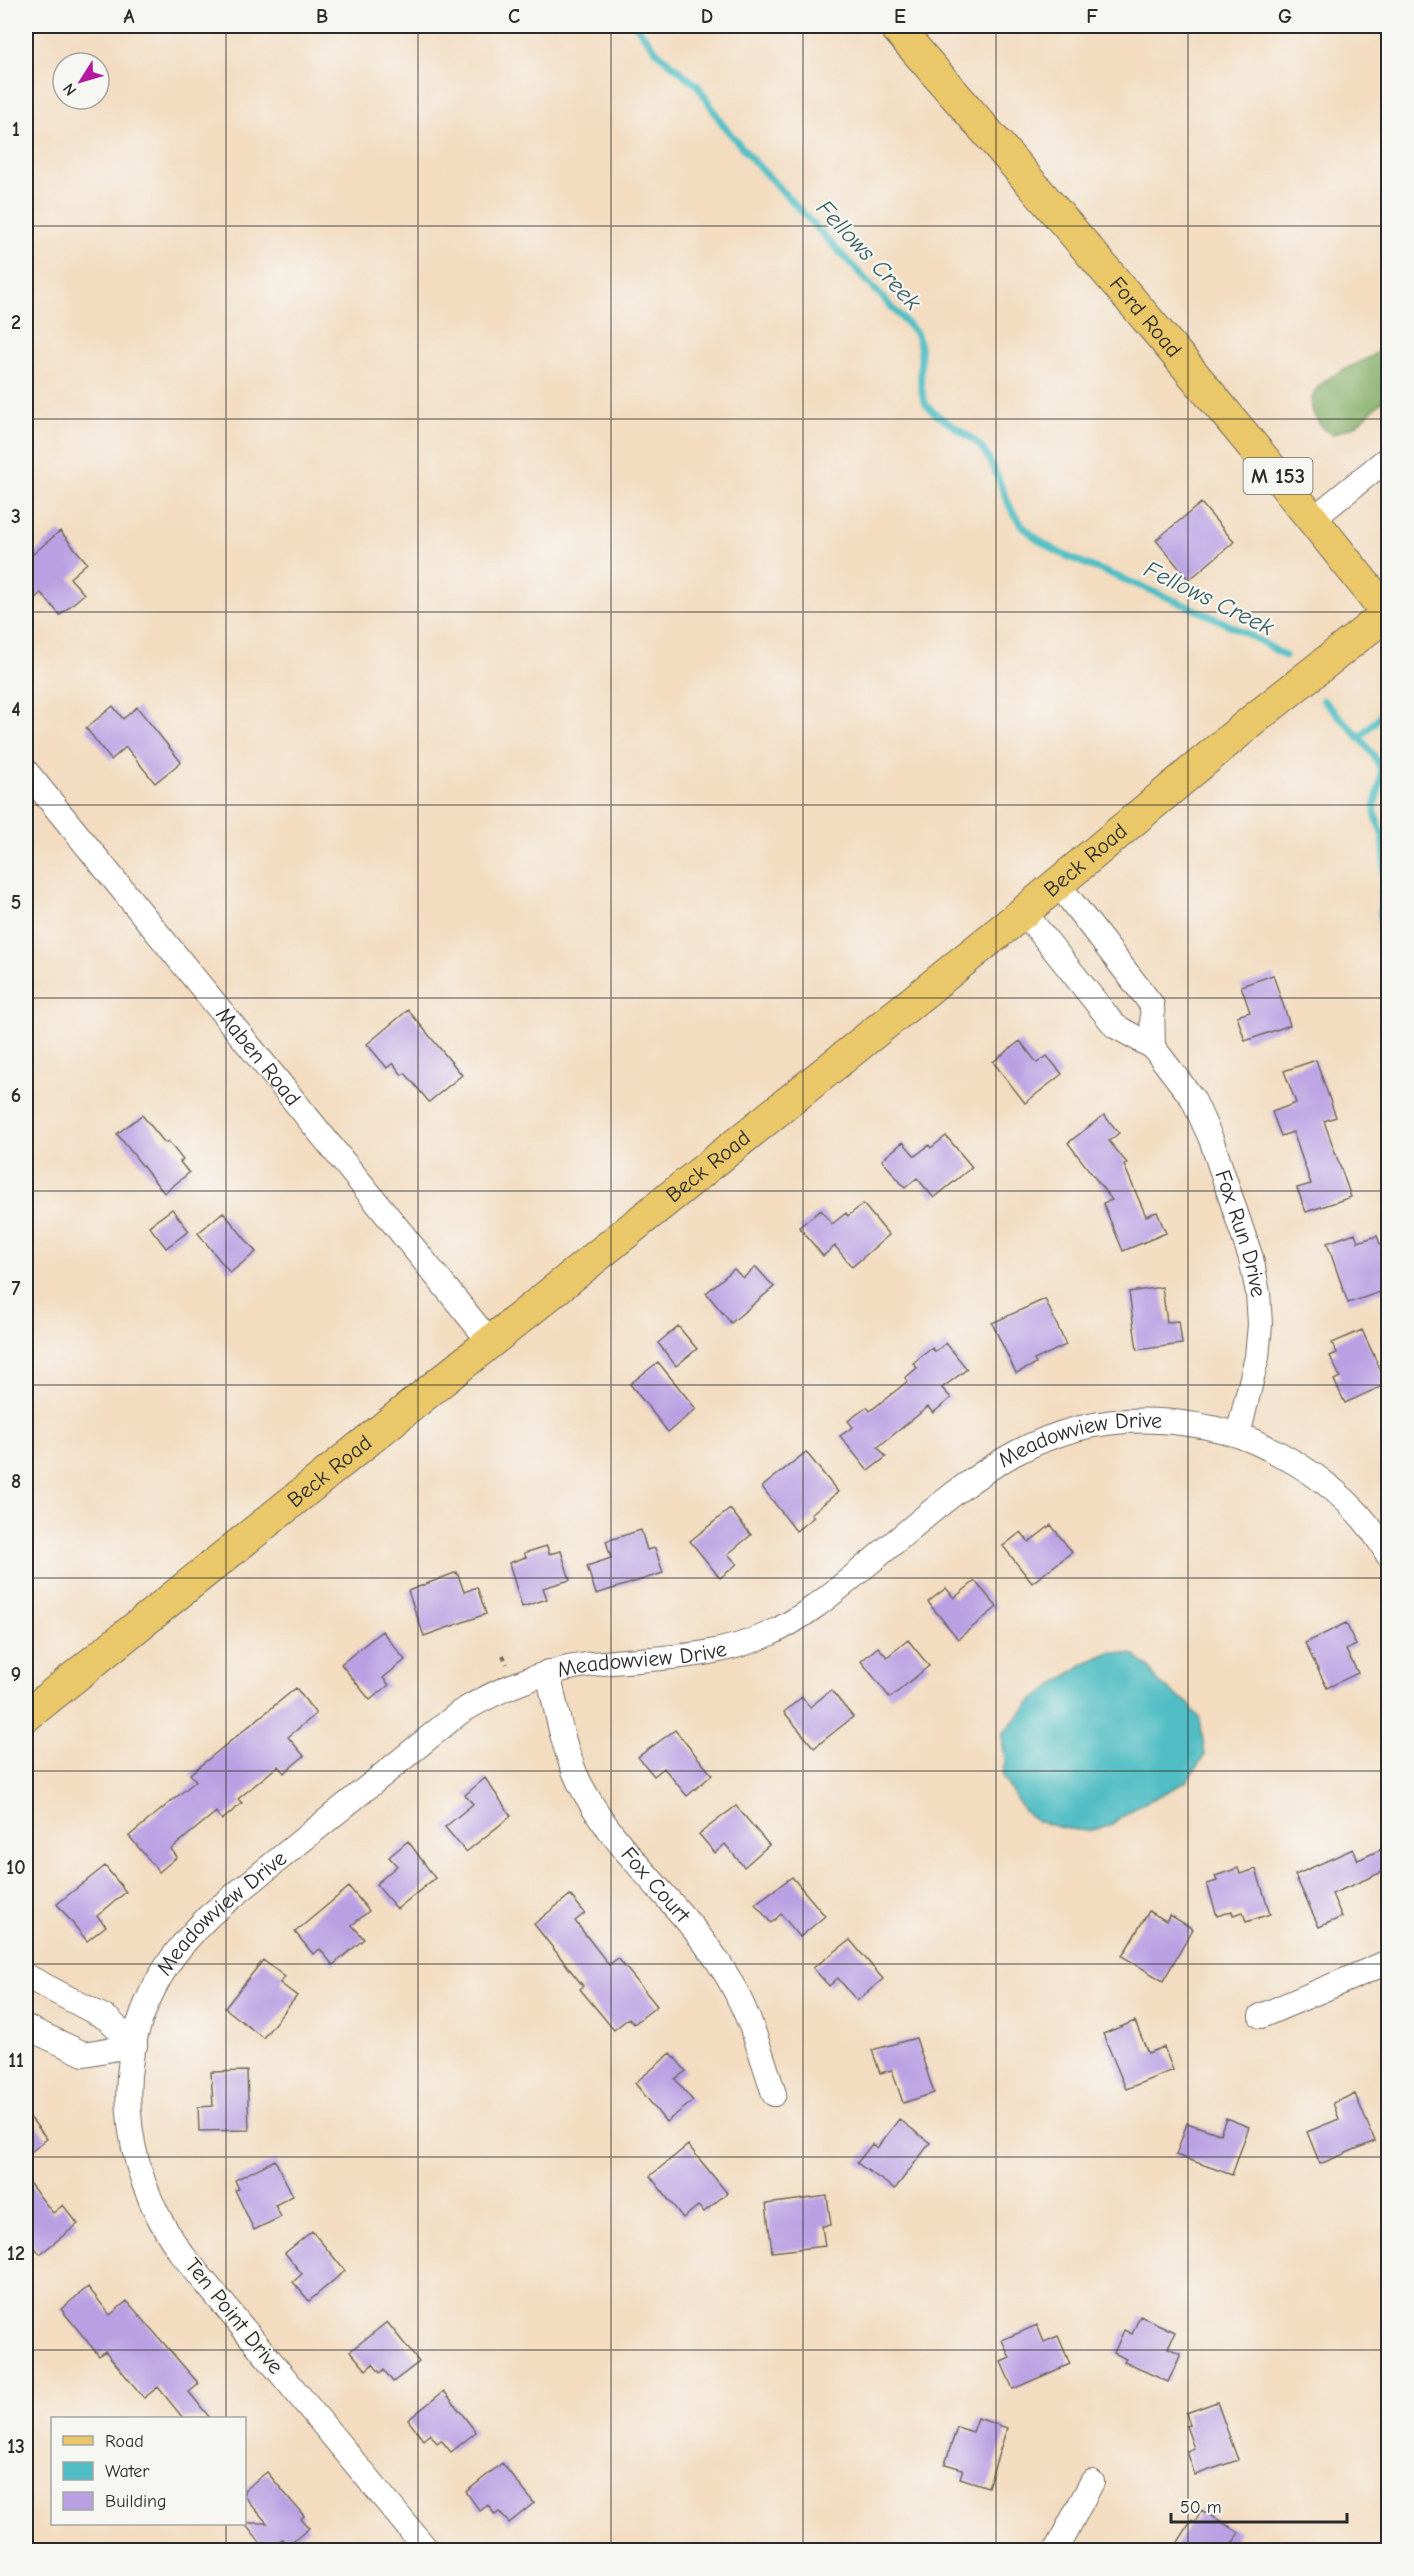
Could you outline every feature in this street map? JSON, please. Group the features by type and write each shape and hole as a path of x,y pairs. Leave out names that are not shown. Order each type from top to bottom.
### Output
{"main road":[{"name":"Ford Road","path":"895,26 1093,253 1388,613"},
{"name":"Beck Road","path":"26,1716 1024,912 1244,728 1388,613"}],"street":[{"path":"1313,519 1389,458"},
{"name":"Maben Road","path":"26,771 490,1342"},
{"path":"1058,884 1152,1005 1153,1047"},
{"name":"Fox Run Drive","path":"1024,912 1115,1026 1153,1047 1193,1099 1211,1139 1251,1258 1258,1293 1260,1324 1257,1357 1238,1435"},
{"name":"Meadowview Drive","path":"135,2045 152,1993 168,1964 187,1938 210,1915 459,1713 506,1687 548,1672 591,1664 705,1655 738,1647 770,1634 834,1592 982,1472 1018,1451 1058,1433 1098,1423 1148,1420 1188,1423 1238,1435 1280,1453 1318,1478 1358,1514 1389,1555"},
{"name":"Fox Court","path":"548,1672 567,1751 579,1782 610,1829 720,1963 752,2024 774,2094"},
{"path":"1260,2016 1389,1962"},
{"path":"26,1976 108,2019 135,2045"},
{"path":"26,2027 84,2054 135,2045"},
{"name":"Ten Point Drive","path":"135,2045 130,2074 128,2112 134,2153 147,2195 167,2233 427,2550"},
{"path":"1056,2550 1092,2482"}],"green space":[{"path":"1388,338 1388,396 1356,425 1333,434 1327,431 1314,415 1311,403 1314,393 1331,377 1373,355"}],"water":[{"path":"1110,1652 1135,1655 1150,1669 1158,1682 1188,1703 1200,1719 1205,1755 1186,1782 1140,1805 1109,1826 1087,1831 1062,1828 1037,1821 1024,1811 1002,1776 1005,1762 1002,1734 1034,1699 1085,1663"}],"building":[{"path":"1201,503 1234,542 1189,580 1156,540"},
{"path":"60,531 87,563 70,578 84,594 60,615 41,593 26,606 26,560"},
{"path":"113,706 123,719 137,707 181,762 155,783 126,747 111,760 86,728"},
{"path":"1273,975 1290,1025 1245,1041 1237,1016 1250,1012 1241,986"},
{"path":"408,1010 462,1075 429,1102 405,1073 402,1075 393,1063 387,1068 367,1044"},
{"path":"1020,1041 1037,1063 1047,1056 1062,1074 1025,1103 993,1062"},
{"path":"1316,1060 1336,1117 1324,1121 1351,1197 1306,1212 1297,1188 1311,1184 1293,1132 1281,1136 1272,1112 1296,1103 1284,1071"},
{"path":"142,1115 165,1143 168,1141 183,1160 180,1162 189,1173 164,1193 117,1134"},
{"path":"1104,1115 1119,1133 1109,1141 1127,1163 1124,1165 1146,1216 1157,1212 1166,1233 1123,1251 1103,1203 1112,1200 1068,1143"},
{"path":"946,1136 972,1167 934,1198 917,1178 905,1188 882,1160 903,1142 915,1156 929,1145 931,1148"},
{"path":"863,1204 889,1235 852,1267 835,1246 823,1256 799,1227 821,1210 832,1224 846,1213 848,1216"},
{"path":"172,1209 189,1231 166,1248 149,1226"},
{"path":"223,1212 256,1252 230,1273 198,1233"},
{"path":"1355,1233 1358,1242 1377,1236 1389,1268 1389,1289 1348,1303 1327,1243"},
{"path":"756,1267 774,1287 731,1323 706,1293 734,1269 743,1278"},
{"path":"1162,1287 1167,1322 1179,1321 1182,1344 1137,1350 1129,1292"},
{"path":"1045,1299 1066,1345 1034,1360 1036,1364 1016,1373 992,1323"},
{"path":"678,1326 697,1349 676,1366 658,1343"},
{"path":"1362,1330 1387,1384 1345,1403 1334,1380 1340,1377 1330,1356 1337,1353 1332,1343"},
{"path":"946,1343 967,1369 942,1388 951,1398 933,1413 928,1407 878,1447 886,1457 868,1471 840,1436 853,1427 848,1421 867,1407 870,1411 908,1381 905,1378 917,1368 913,1363 932,1348 935,1352"},
{"path":"658,1362 696,1409 668,1432 630,1384"},
{"path":"806,1452 838,1492 811,1514 814,1517 796,1531 762,1487"},
{"path":"730,1509 751,1535 728,1554 737,1564 720,1578 690,1541"},
{"path":"1051,1525 1072,1552 1032,1583 1003,1546 1021,1532 1029,1542"},
{"path":"641,1530 647,1550 655,1548 663,1573 596,1594 587,1566 611,1558 606,1541"},
{"path":"547,1546 549,1554 561,1551 570,1580 543,1588 547,1599 522,1607 509,1563 526,1557 524,1553"},
{"path":"457,1572 464,1592 477,1587 486,1614 424,1636 408,1591"},
{"path":"975,1581 997,1607 958,1639 928,1602 946,1588 954,1598"},
{"path":"1346,1623 1356,1645 1346,1650 1358,1673 1327,1688 1305,1643"},
{"path":"382,1631 405,1660 383,1678 389,1685 370,1700 341,1664"},
{"path":"908,1640 929,1666 890,1698 861,1661 878,1647 887,1657"},
{"path":"296,1688 316,1714 288,1737 304,1756 284,1773 278,1766 238,1799 242,1803 222,1820 216,1812 171,1849 177,1857 159,1872 129,1836 196,1781 190,1774"},
{"path":"831,1690 853,1717 814,1748 784,1712 802,1697 810,1707"},
{"path":"675,1730 712,1775 687,1796 664,1768 654,1776 638,1757"},
{"path":"485,1778 511,1816 466,1852 445,1827 473,1804 465,1795"},
{"path":"736,1806 769,1845 744,1867 725,1844 715,1853 699,1834"},
{"path":"408,1841 435,1878 397,1909 376,1884 397,1866 389,1857"},
{"path":"1389,1846 1389,1869 1332,1894 1342,1917 1319,1927 1295,1875 1353,1849 1358,1860"},
{"path":"105,1866 126,1892 97,1916 106,1926 87,1941 57,1904"},
{"path":"1238,1868 1240,1874 1256,1869 1270,1914 1246,1922 1243,1912 1233,1915 1232,1911 1217,1916 1207,1884 1217,1881 1215,1876"},
{"path":"792,1877 825,1916 800,1937 781,1914 771,1923 755,1904"},
{"path":"349,1887 369,1911 352,1925 364,1939 333,1965 320,1949 313,1954 295,1932"},
{"path":"570,1895 585,1913 575,1921 609,1965 618,1958 657,2006 634,2024 629,2018 614,2030 580,1989 583,1986 534,1924"},
{"path":"1149,1911 1166,1921 1170,1915 1193,1929 1163,1981 1122,1956"},
{"path":"850,1940 883,1979 857,2001 838,1978 829,1986 813,1968"},
{"path":"263,1960 285,1977 280,1983 297,1996 263,2038 225,2008"},
{"path":"1135,2021 1148,2053 1164,2047 1173,2070 1126,2089 1103,2034"},
{"path":"916,2038 934,2093 903,2103 892,2070 880,2073 872,2050"},
{"path":"671,2053 686,2071 675,2079 693,2101 666,2122 635,2083"},
{"path":"247,2071 249,2130 199,2131 198,2107 213,2106 211,2072"},
{"path":"1355,2094 1375,2141 1320,2164 1307,2132 1339,2119 1333,2103"},
{"path":"26,2112 47,2139 26,2156"},
{"path":"1226,2118 1249,2127 1232,2175 1176,2155 1187,2123 1220,2134"},
{"path":"899,2119 930,2143 895,2189 857,2163 872,2144 877,2148"},
{"path":"688,2145 727,2193 704,2212 698,2206 683,2218 650,2176"},
{"path":"275,2160 293,2196 275,2205 281,2217 254,2230 235,2190 239,2189 235,2180"},
{"path":"26,2179 53,2213 63,2205 78,2224 40,2254 26,2236"},
{"path":"827,2196 831,2225 822,2226 825,2246 772,2252 766,2204"},
{"path":"312,2231 345,2271 309,2301 293,2282 302,2274 285,2253"},
{"path":"88,2287 110,2315 127,2301 199,2384 189,2392 209,2417 182,2417 158,2387 144,2398 105,2351 99,2356 61,2309"},
{"path":"1140,2316 1175,2332 1168,2348 1181,2354 1168,2382 1124,2362 1126,2359 1114,2353 1124,2330 1132,2334"},
{"path":"387,2322 419,2362 393,2382 384,2370 380,2373 373,2364 366,2370 350,2351"},
{"path":"1037,2325 1044,2342 1058,2336 1070,2364 1013,2389 1001,2362 1010,2358 1002,2340"},
{"path":"444,2391 476,2432 451,2452 441,2440 437,2443 430,2434 423,2440 408,2420"},
{"path":"1217,2402 1238,2460 1195,2475 1187,2451 1194,2448 1186,2426 1190,2425 1186,2413"},
{"path":"978,2418 1007,2428 988,2487 960,2478 963,2469 945,2464 957,2427 973,2432"},
{"path":"502,2463 534,2503 509,2523 499,2512 495,2515 488,2505 480,2511 466,2492"},
{"path":"267,2472 304,2516 301,2519 309,2528 288,2546 282,2539 266,2550 246,2525 246,2523 267,2523 246,2498 246,2488"},
{"path":"1201,2510 1239,2532 1229,2550 1173,2550 1192,2520 1195,2522"}],"waterway":[{"name":"Fellows Creek","path":"636,26 659,54 698,86 723,125 751,158 916,333 920,349 922,392 927,406 979,445 992,465 1011,509 1025,528 1058,552 1205,614 1246,633 1285,656"},
{"name":"Fellows Creek","path":"1323,700 1366,746 1380,769 1375,812 1385,852 1381,921 1388,947"},
{"path":"1359,738 1386,710"}]}
